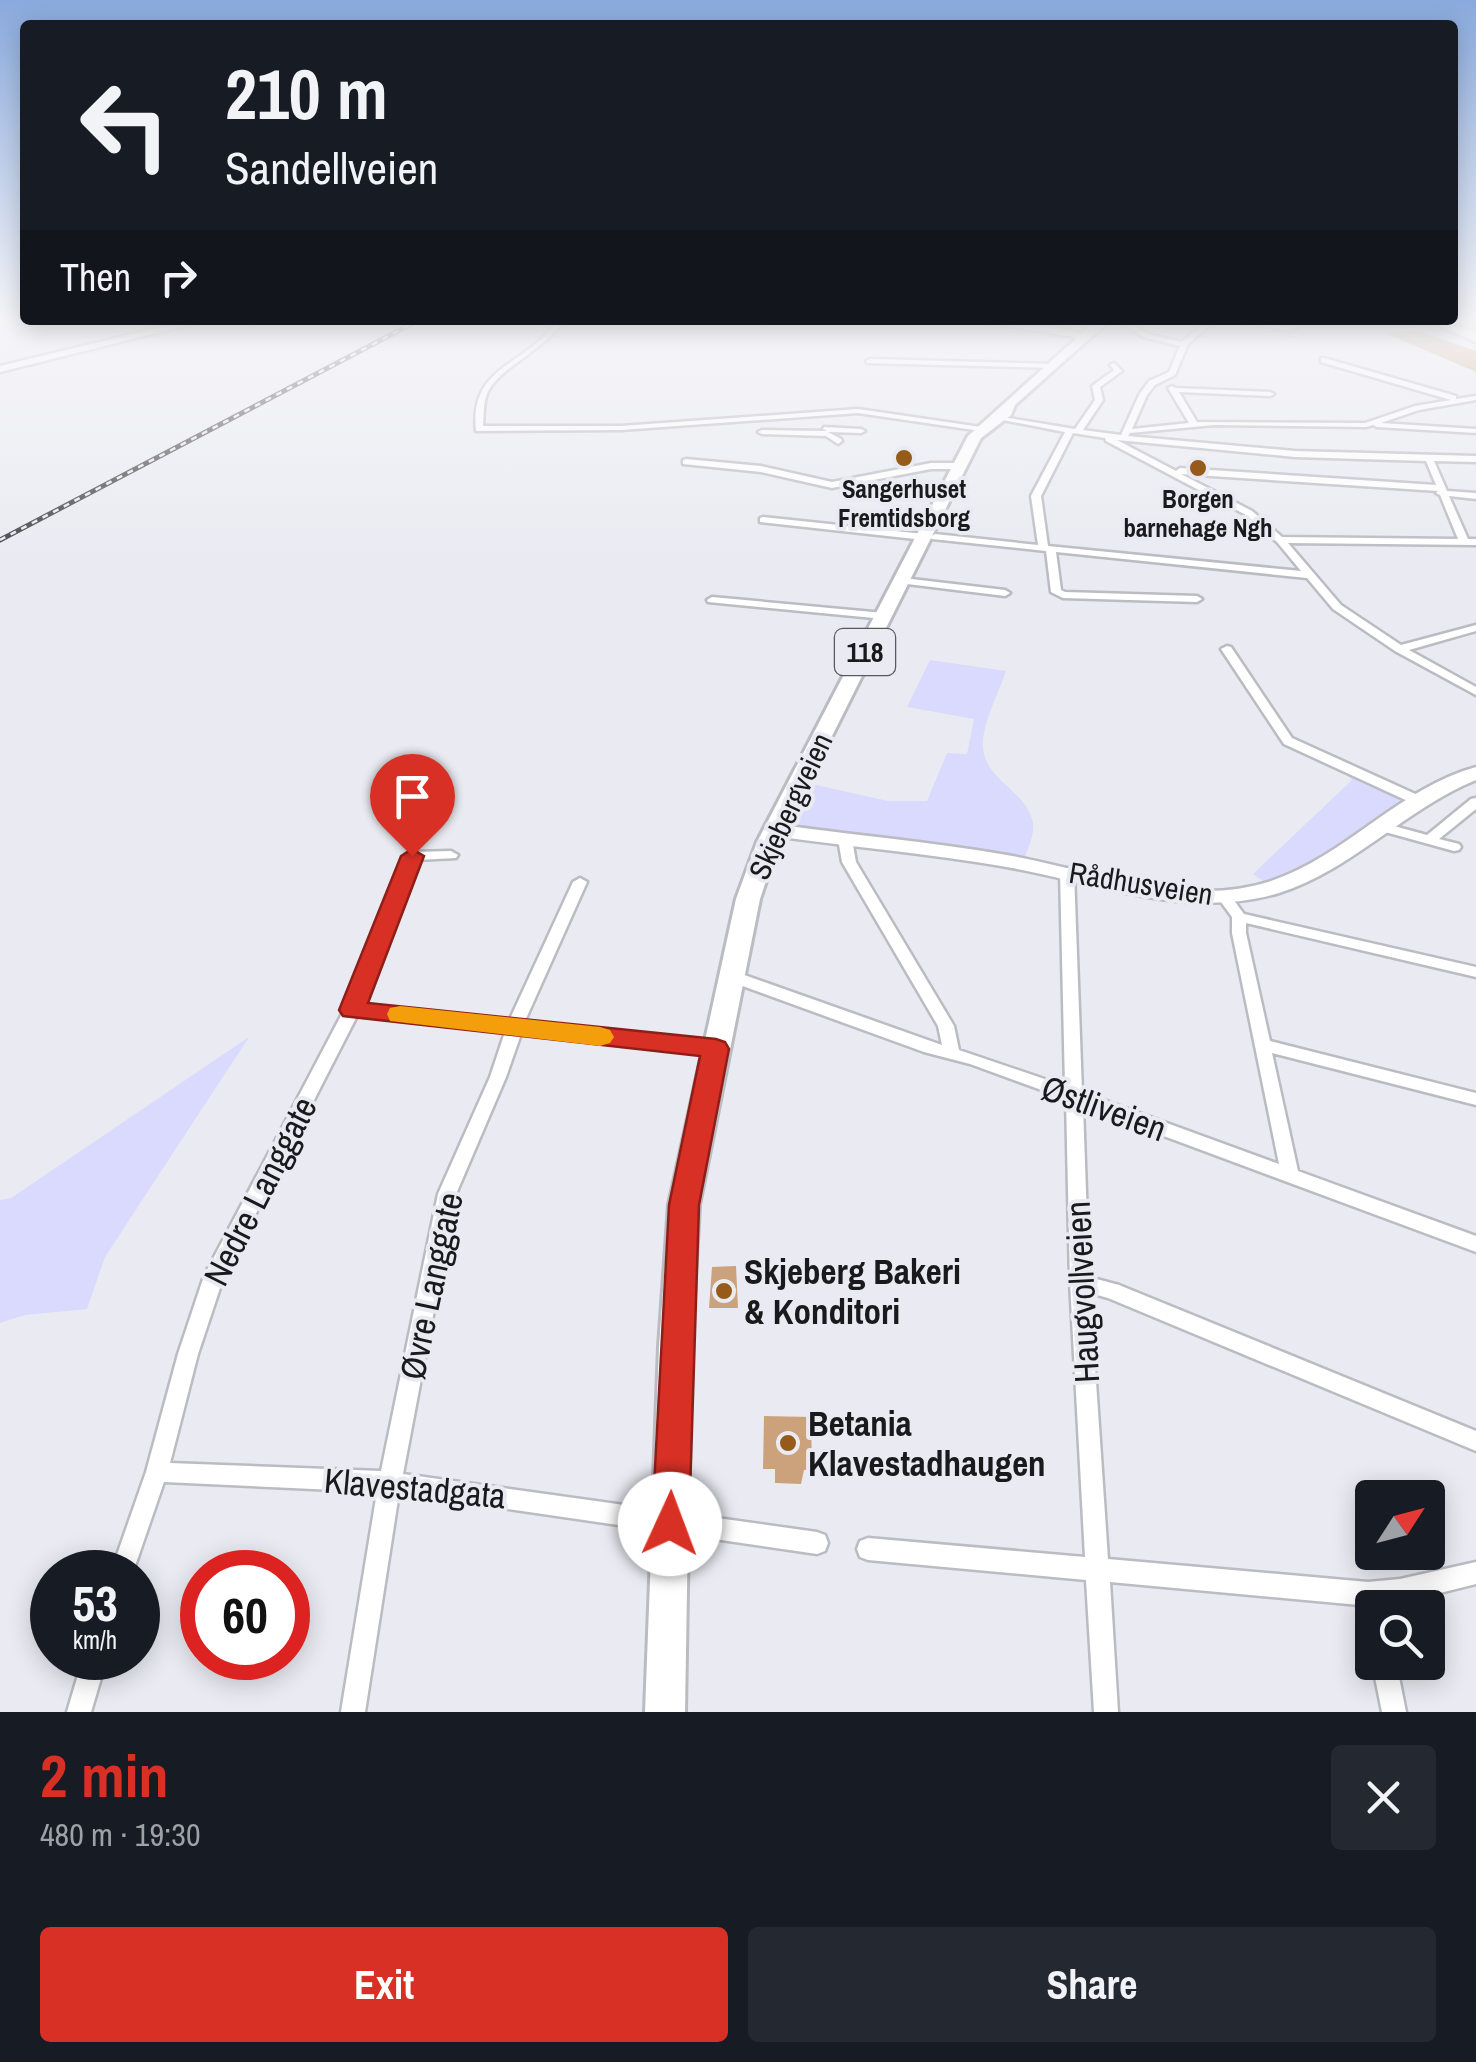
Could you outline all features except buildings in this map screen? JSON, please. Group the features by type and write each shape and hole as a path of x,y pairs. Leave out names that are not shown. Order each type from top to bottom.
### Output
{"main road":[{"name":"Skjebergveien","path":"666,1712 682,1223 748,898 775,830 902,581 929,537 960,466 981,429 1016,400"}],"street":[{"path":"481,400 479,429 621,428 866,412 981,429"},
{"path":"1099,400 1074,432 1036,496 1056,592 1197,598"},
{"path":"1126,434 1141,400"},
{"path":"1181,400 1194,424"},
{"path":"1370,425 1418,408 1476,401"},
{"path":"1001,413 1108,438 1241,508 1280,540 1306,575 1337,606 1400,649 1476,692"},
{"path":"789,416 800,434"},
{"path":"818,420 824,428 861,431"},
{"path":"1108,438 1194,424 1476,430"},
{"path":"762,432 828,434 838,441"},
{"path":"1126,434 1220,450 1476,459"},
{"path":"1428,459 1440,491 1470,542"},
{"path":"686,462 761,469 832,485 931,466 960,466"},
{"path":"1174,472 1476,496"},
{"path":"762,520 1306,575"},
{"path":"1280,540 1470,542"},
{"path":"902,581 1005,593"},
{"path":"712,600 884,616"},
{"path":"1400,649 1476,628"},
{"path":"1227,649 1288,741 1417,800"},
{"name":"Rådhusveien","path":"775,830 1067,872 1174,894 1225,898 1274,888 1320,869 1358,848 1417,800 1476,773"},
{"path":"1428,841 1476,802"},
{"path":"1383,827 1454,847"},
{"path":"845,839 849,862 946,1026 951,1051"},
{"name":"Nedre Langgate","path":"130,1550 157,1472 183,1370 214,1276 352,1010 412,856 451,856"},
{"name":"Haugvollveien","path":"1067,872 1080,1282 1106,1712"},
{"name":"Øvre Langgate","path":"353,1712 390,1482 447,1194 498,1077 515,1026 580,882"},
{"path":"1225,898 1239,917 1239,933 1290,1176"},
{"path":"1239,917 1476,972"},
{"name":"Østliveien","path":"731,976 930,1048 951,1051 1476,1244"},
{"path":"352,1010 716,1049"},
{"path":"1264,1045 1476,1099"},
{"path":"1080,1282 1476,1441"},
{"name":"Klavestadgata","path":"157,1472 390,1482 540,1500 670,1524 817,1544"},
{"path":"868,1550 1099,1568 1355,1601"},
{"path":"1408,1590 1476,1573"},
{"path":"79,1712 88,1680"},
{"path":"1388,1680 1394,1712"}],"shaded area":[{"path":"930,660 1006,671 988,718 983,746 990,768 1023,802 1033,823 1024,861 805,828 793,821 791,815 807,783 888,801 927,801 947,753 967,754 974,719 907,707"},
{"path":"1348,775 1417,800 1274,888 1253,874 1352,780"},
{"path":"249,1037 105,1257 87,1309 25,1315 0,1323 0,1200 11,1198"}],"railway":[{"path":"0,540 267,400"}],"slow traffic":[{"path":"400,1014 600,1037"}],"place":[{"name":"Sangerhuset Fremtidsborg","path":"904,458"},
{"name":"Borgen barnehage Ngh","path":"1198,468"},
{"name":"Skjeberg Bakeri & Konditori","path":"724,1291"},
{"name":"Betania Klavestadhaugen","path":"788,1443"}],"route":[{"path":"412,856 352,1010 716,1049 684,1205 670,1524"}]}
